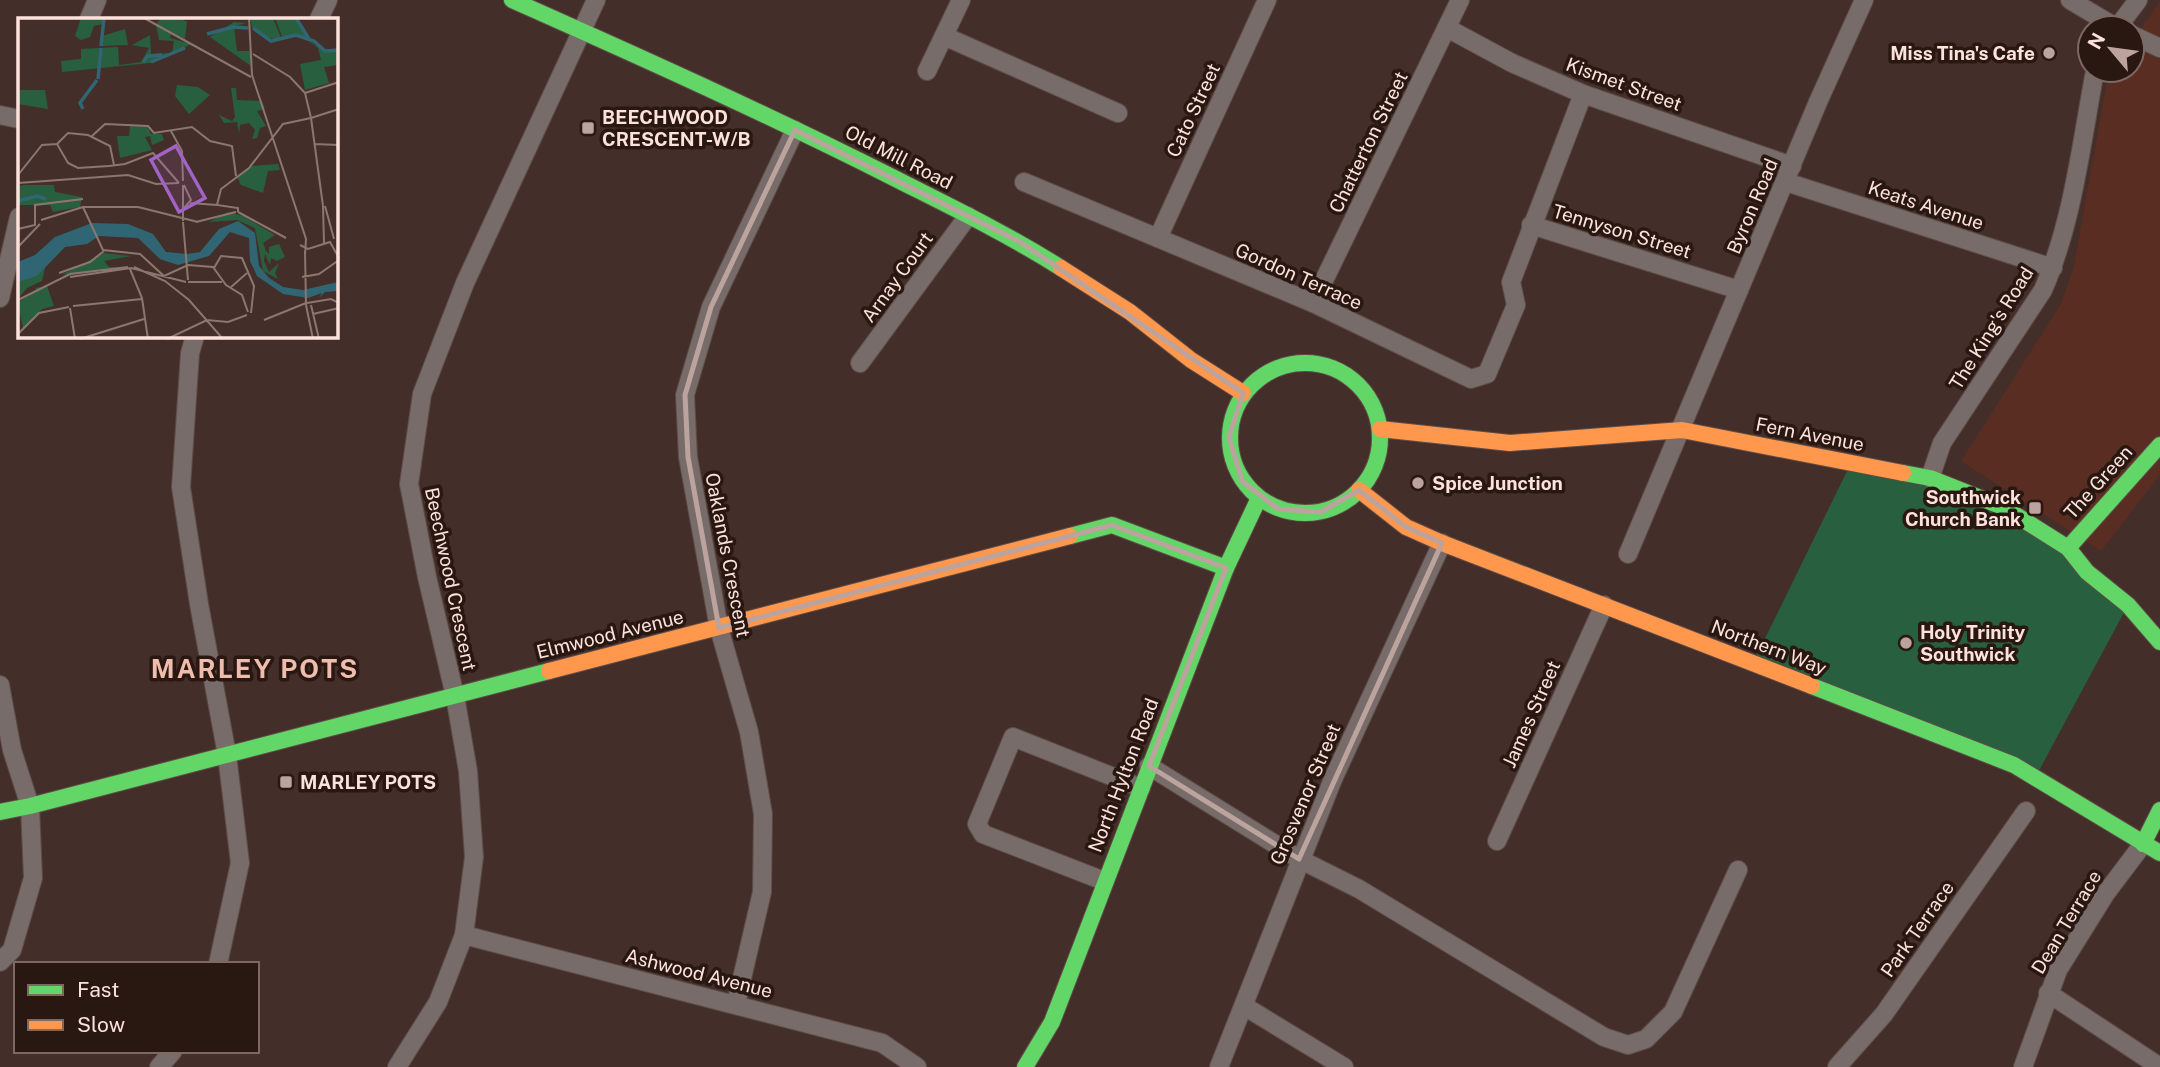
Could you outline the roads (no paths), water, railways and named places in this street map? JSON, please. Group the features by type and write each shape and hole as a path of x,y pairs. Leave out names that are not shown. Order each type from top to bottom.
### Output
{"street":[{"path":"89,18 97,0"},
{"path":"319,18 328,0"},
{"name":"Old Mill Road","path":"512,0 795,130 1020,242 1130,312 1191,360 1243,393"},
{"name":"Beechwood Crescent","path":"397,1067 438,1002 464,935 474,858 468,771 455,696 427,577 409,484 422,394 465,282 596,0"},
{"path":"927,71 961,0"},
{"name":"Cato Street","path":"1158,237 1267,0"},
{"name":"Chatterton Street","path":"1313,303 1460,0"},
{"name":"Byron Road","path":"1682,430 1818,102 1864,0"},
{"path":"2070,0 2094,14"},
{"name":"Kismet Street","path":"1447,28 1512,62 1583,94 1789,174"},
{"path":"944,36 1118,113"},
{"name":"The King's Road","path":"1930,478 1942,443 2043,290 2053,268 2076,176 2093,84"},
{"path":"1531,225 1583,94"},
{"path":"0,115 18,119"},
{"name":"Oaklands Crescent","path":"736,1004 762,892 763,814 749,732 719,628 688,457 685,395 711,307 795,130"},
{"name":"Keats Avenue","path":"1789,174 2053,268"},
{"name":"Gordon Terrace","path":"1024,182 1313,303 1471,379 1487,374 1516,305 1511,282 1531,225"},
{"name":"Arnay Court","path":"860,363 968,216"},
{"path":"0,298 18,221"},
{"name":"Tennyson Street","path":"1531,225 1740,290"},
{"path":"194,338 190,353 181,487 199,604 228,755 240,863 218,962"},
{"path":"1311,362 1336,369 1358,383 1373,404 1380,429 1379,451 1372,472 1359,491 1342,504 1321,512 1299,513 1278,509 1259,498 1242,481 1232,460 1229,437 1233,414 1243,393 1262,375 1286,364 1311,362"},
{"path":"1380,429 1510,443 1682,430 1628,554"},
{"name":"Fern Avenue","path":"1682,430 1930,478 2003,508 2068,548 2087,572 2127,605 2160,642"},
{"name":"The Green","path":"2068,548 2160,445"},
{"name":"Northern Way","path":"1359,491 1405,527 1442,543 2014,765 2160,853"},
{"name":"North Hylton Road","path":"1026,1067 1052,1022 1226,568 1259,498"},
{"name":"Elmwood Avenue","path":"0,812 1112,525 1226,568"},
{"name":"Grosvenor Street","path":"1219,1067 1299,859 1333,779 1442,543"},
{"name":"James Street","path":"1497,841 1604,605"},
{"path":"0,685 12,750 30,806 33,878 12,950 0,962"},
{"path":"1104,881 983,834 977,824 1013,737 1141,788"},
{"path":"1149,766 1299,859 1359,889 1604,1037 1628,1045 1646,1039 1673,1012 1738,870"},
{"path":"2143,844 2160,810"},
{"name":"Park Terrace","path":"1837,1067 1884,1014 2026,811"},
{"name":"Dean Terrace","path":"2023,1067 2058,970 2106,893 2143,844"},
{"name":"Ashwood Avenue","path":"464,935 882,1043 917,1067"},
{"path":"2048,993 2160,1067"},
{"path":"1244,1006 1344,1067"},
{"path":"159,1067 171,1053"}],"place":[{"name":"Miss Tina's Cafe","path":"2049,53"},
{"name":"BEECHWOOD CRESCENT-W/B","path":"588,128"},
{"name":"Spice Junction","path":"1418,483"},
{"name":"Southwick Church Bank","path":"2035,508"},
{"name":"Holy Trinity Southwick","path":"1906,643"},
{"name":"MARLEY POTS","path":"286,782"}],"district":[{"name":"MARLEY POTS","path":"255,668"}]}
